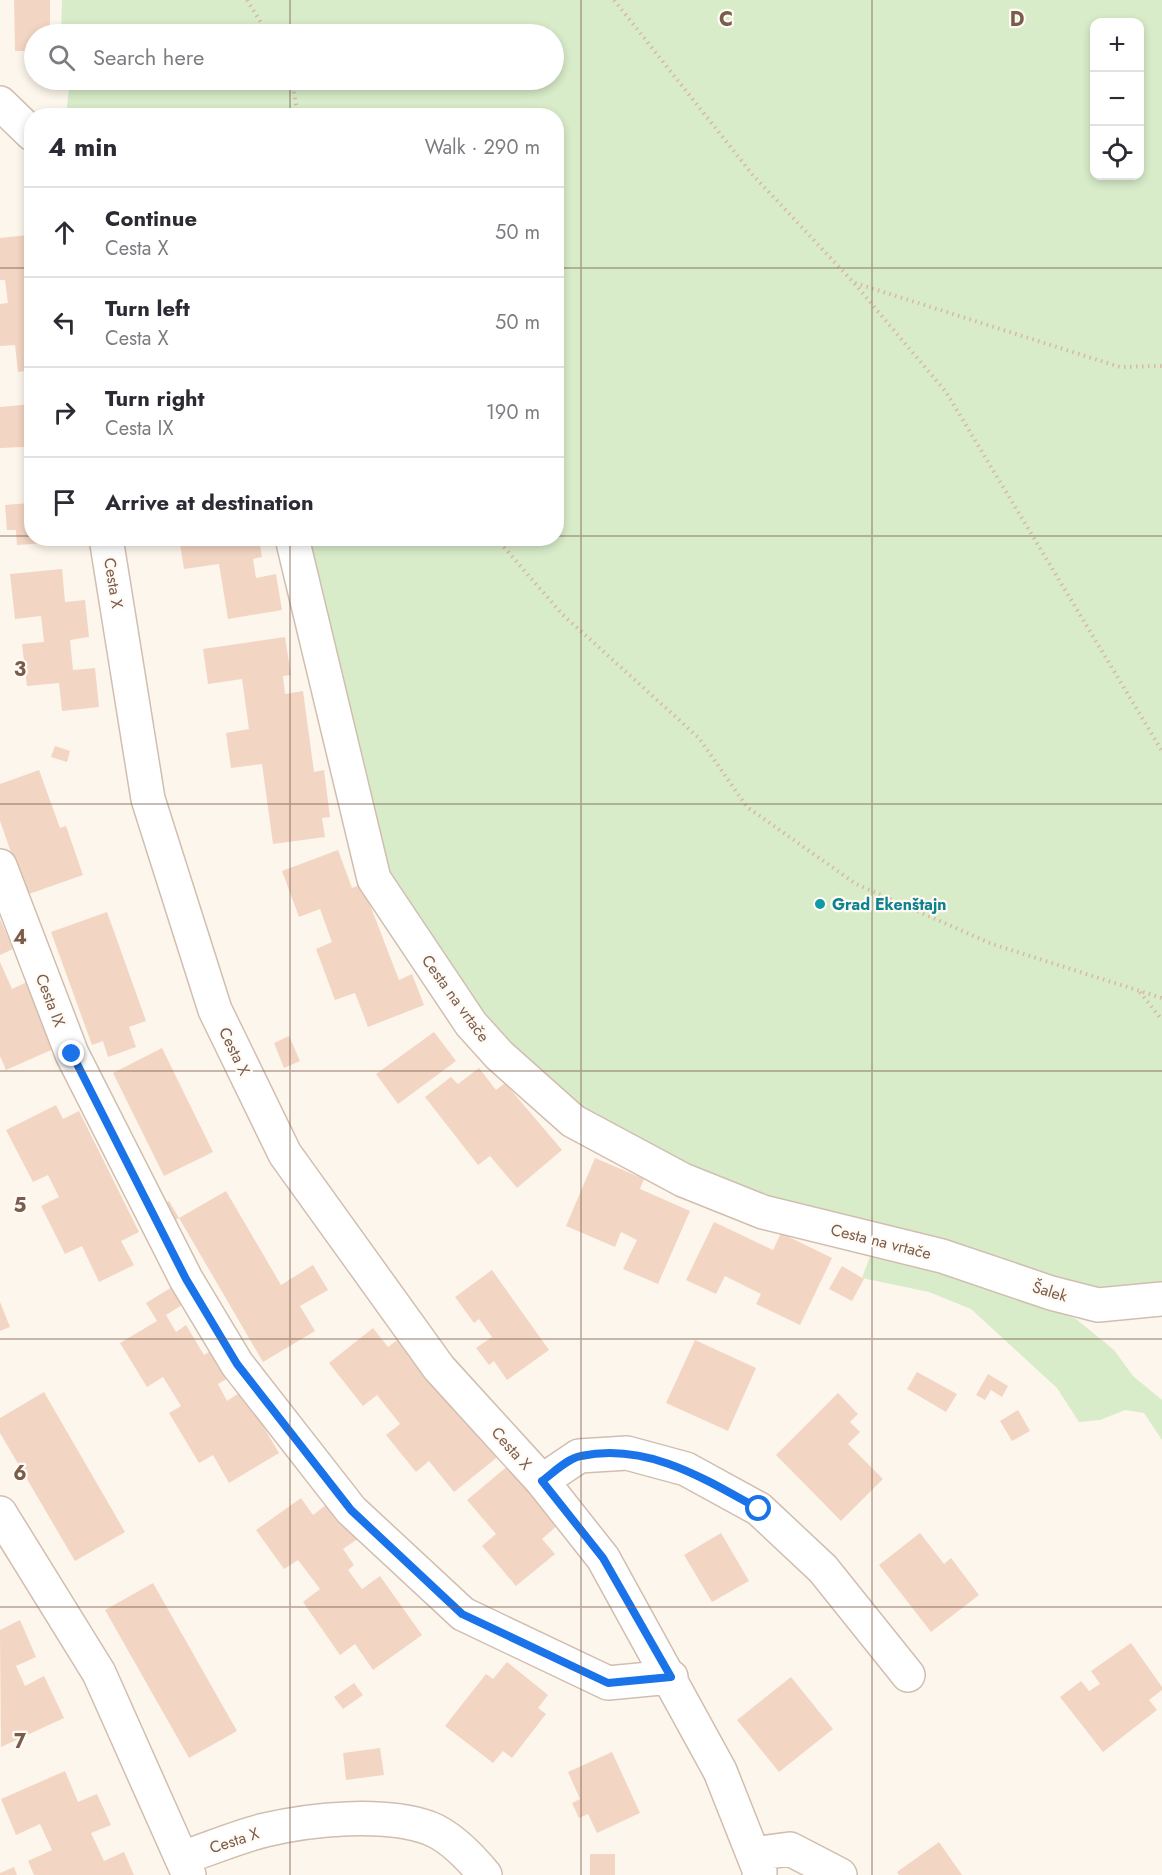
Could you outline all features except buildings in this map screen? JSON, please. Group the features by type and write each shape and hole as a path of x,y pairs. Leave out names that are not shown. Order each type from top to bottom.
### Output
{"street":[{"path":"0,103 24,126"},
{"name":"Cesta X","path":"107,546 148,799 214,1010 285,1154 439,1368 542,1481 603,1558 671,1677 720,1771 756,1864 790,1849 840,1875"},
{"name":"Cesta na vrtače","path":"294,546 374,879 471,1024 499,1055 573,1121 682,1180 763,1212 942,1256"},
{"name":"Cesta IX","path":"0,866 72,1054 186,1279 237,1364 351,1510 462,1614 608,1683 671,1677"},
{"name":"Šalek","path":"942,1256 1052,1293 1098,1305 1162,1299"},
{"name":"Cesta X","path":"542,1481 579,1456 627,1453 686,1469 759,1509 823,1569 908,1675"},
{"path":"0,1513 99,1673 185,1866"},
{"name":"Cesta X","path":"185,1866 265,1830 346,1819 400,1821 431,1829 471,1857 485,1875"}],"path":[{"path":"247,0 262,24"},
{"path":"614,0 752,174 854,283 946,392 1162,751"},
{"path":"294,90 297,108"},
{"path":"854,283 1120,367 1162,366"},
{"path":"503,546 562,614 699,738 747,807 856,884 992,944 1162,998"},
{"path":"1140,991 1162,1020"}],"green space":[{"path":"62,0 1162,0 1162,1290 1095,1297 794,1215 568,1109 489,1036 381,872 301,546 564,546 564,108 67,108 69,90 564,90 564,24 61,24"},
{"path":"871,1254 907,1261 1019,1294 1076,1319 1114,1350 1133,1376 1162,1400 1162,1440 1144,1413 1125,1410 1100,1420 1079,1422 1057,1388 971,1309 929,1292 862,1278"}],"place":[{"name":"Grad Ekenštajn","path":"820,904"}],"route":[{"path":"72,1054 186,1279 237,1364 351,1510 462,1614 608,1683 671,1677 603,1558 542,1481 579,1456 627,1453 686,1469 759,1509"}]}
